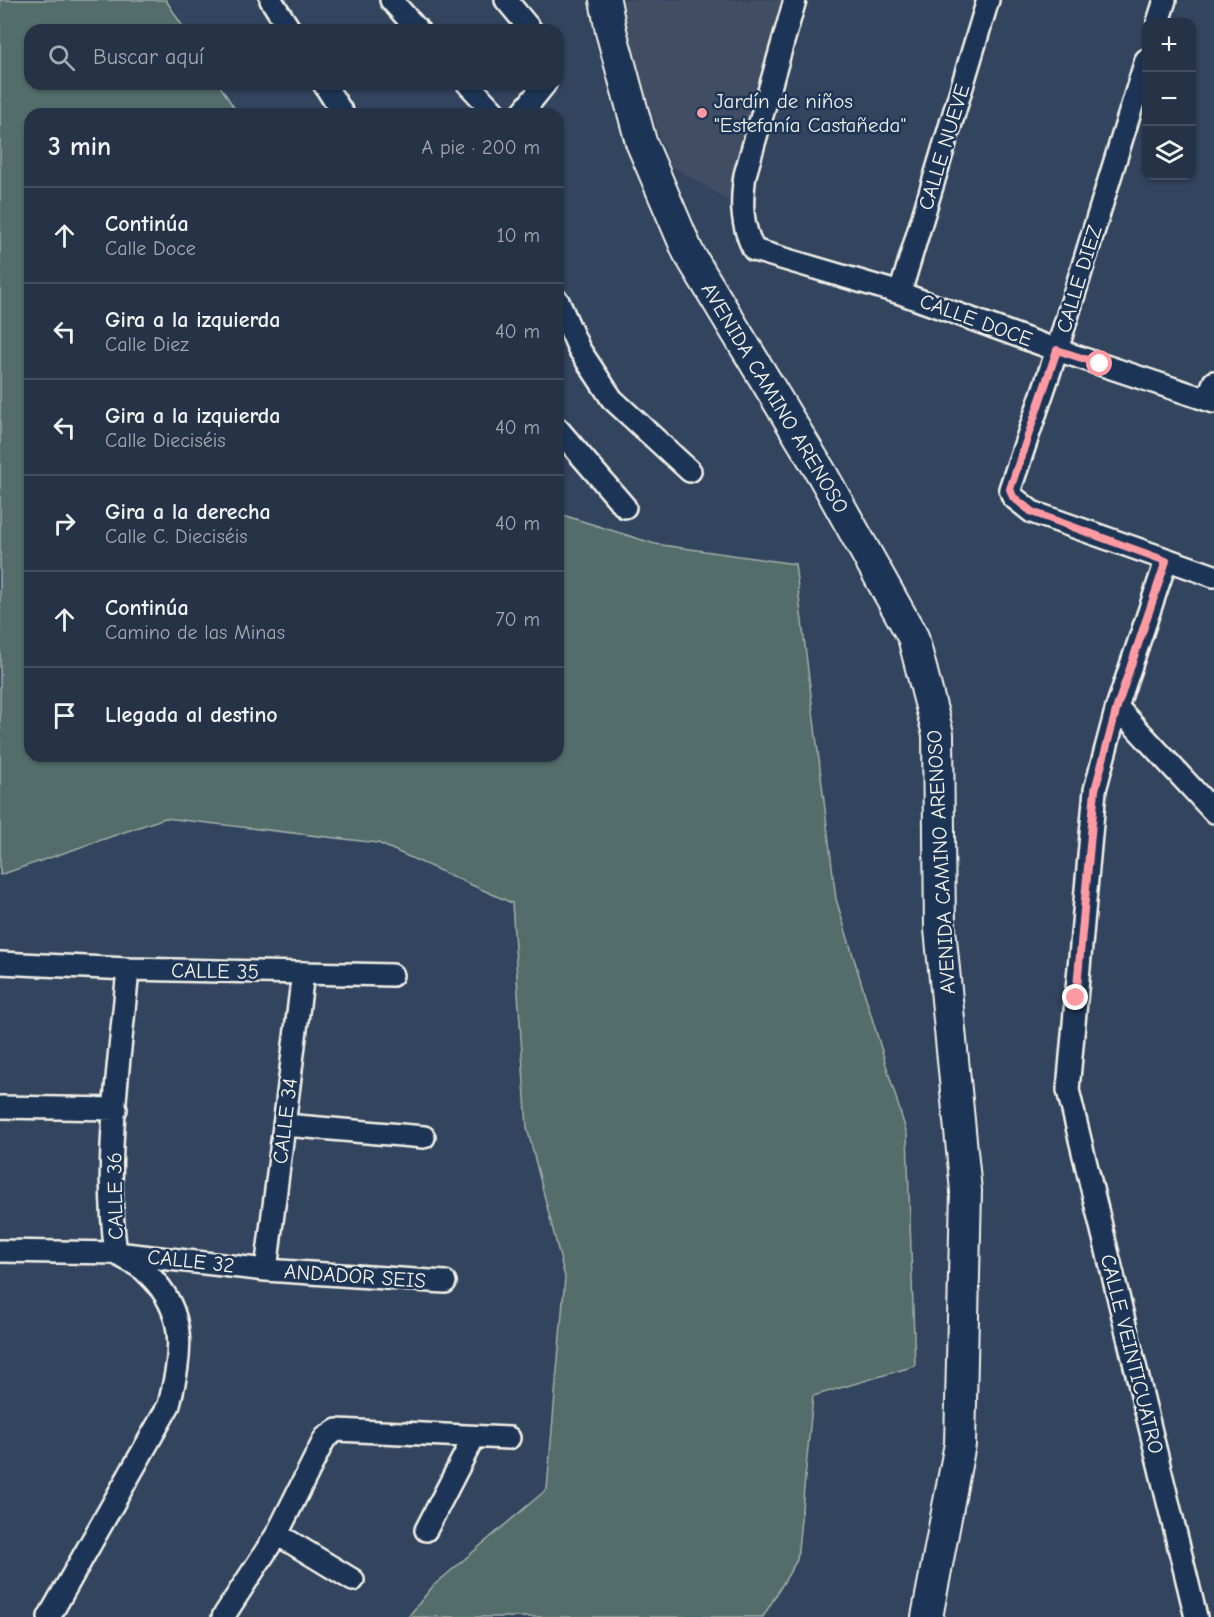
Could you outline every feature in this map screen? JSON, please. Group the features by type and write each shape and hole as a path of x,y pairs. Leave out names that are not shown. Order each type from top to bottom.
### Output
{"main road":[{"name":"AVENIDA CAMINO ARENOSO","path":"605,0 610,31 641,142 688,252 822,474 913,637 938,734 940,929 966,1191 960,1444 927,1617"}],"street":[{"path":"271,0 286,24"},
{"path":"391,0 413,24"},
{"path":"506,0 527,24"},
{"path":"528,0 530,24"},
{"name":"CALLE DOCE","path":"795,0 745,175 741,204 745,233 754,250 900,293 1057,350 1212,395"},
{"name":"CALLE NUEVE","path":"900,293 988,0"},
{"path":"1159,18 1165,0"},
{"name":"CALLE DIEZ","path":"1142,72 1057,350 1010,489 1013,497 1032,512 1166,561"},
{"path":"328,90 339,108"},
{"path":"474,90 490,108"},
{"path":"526,108 540,90"},
{"path":"564,315 579,349 612,399 690,471"},
{"path":"564,436 625,507"},
{"path":"1166,561 1214,576"},
{"name":"CALLE VEINTICUATRO","path":"1166,561 1117,707 1095,790 1068,1090 1196,1617"},
{"path":"1117,707 1214,812"},
{"name":"CALLE 35","path":"0,963 128,969 392,975"},
{"name":"CALLE 36","path":"49,1617 169,1406 179,1367 180,1328 166,1298 148,1273 116,1253 111,1215 116,1109 128,969"},
{"name":"CALLE 34","path":"266,1270 303,973"},
{"path":"0,1107 116,1109"},
{"path":"285,1125 424,1137"},
{"name":"CALLE 32","path":"0,1251 116,1253 266,1270"},
{"name":"ANDADOR SEIS","path":"266,1270 445,1282"},
{"path":"224,1617 277,1534 325,1438 337,1430 509,1438"},
{"path":"426,1530 474,1437"},
{"path":"277,1534 353,1580"}],"shaded area":[{"name":"Jardín de niños \"Estefanía Castañeda\"","path":"622,0 785,0 728,200 670,165 633,60"}],"green space":[{"path":"0,0 166,0 181,24 24,24 24,90 223,90 234,108 24,108 24,762 564,762 564,515 655,544 795,564 836,899 907,1134 915,1366 813,1396 797,1560 763,1617 408,1617 433,1586 547,1489 565,1277 527,1128 512,903 378,843 165,818 0,875"}],"place":[{"name":"Jardín de niños \"Estefanía Castañeda\"","path":"702,113"}],"route":[{"path":"1076,998 1095,790 1117,707 1166,561 1032,512 1020,505 1010,489 1057,350 1100,364"}]}
